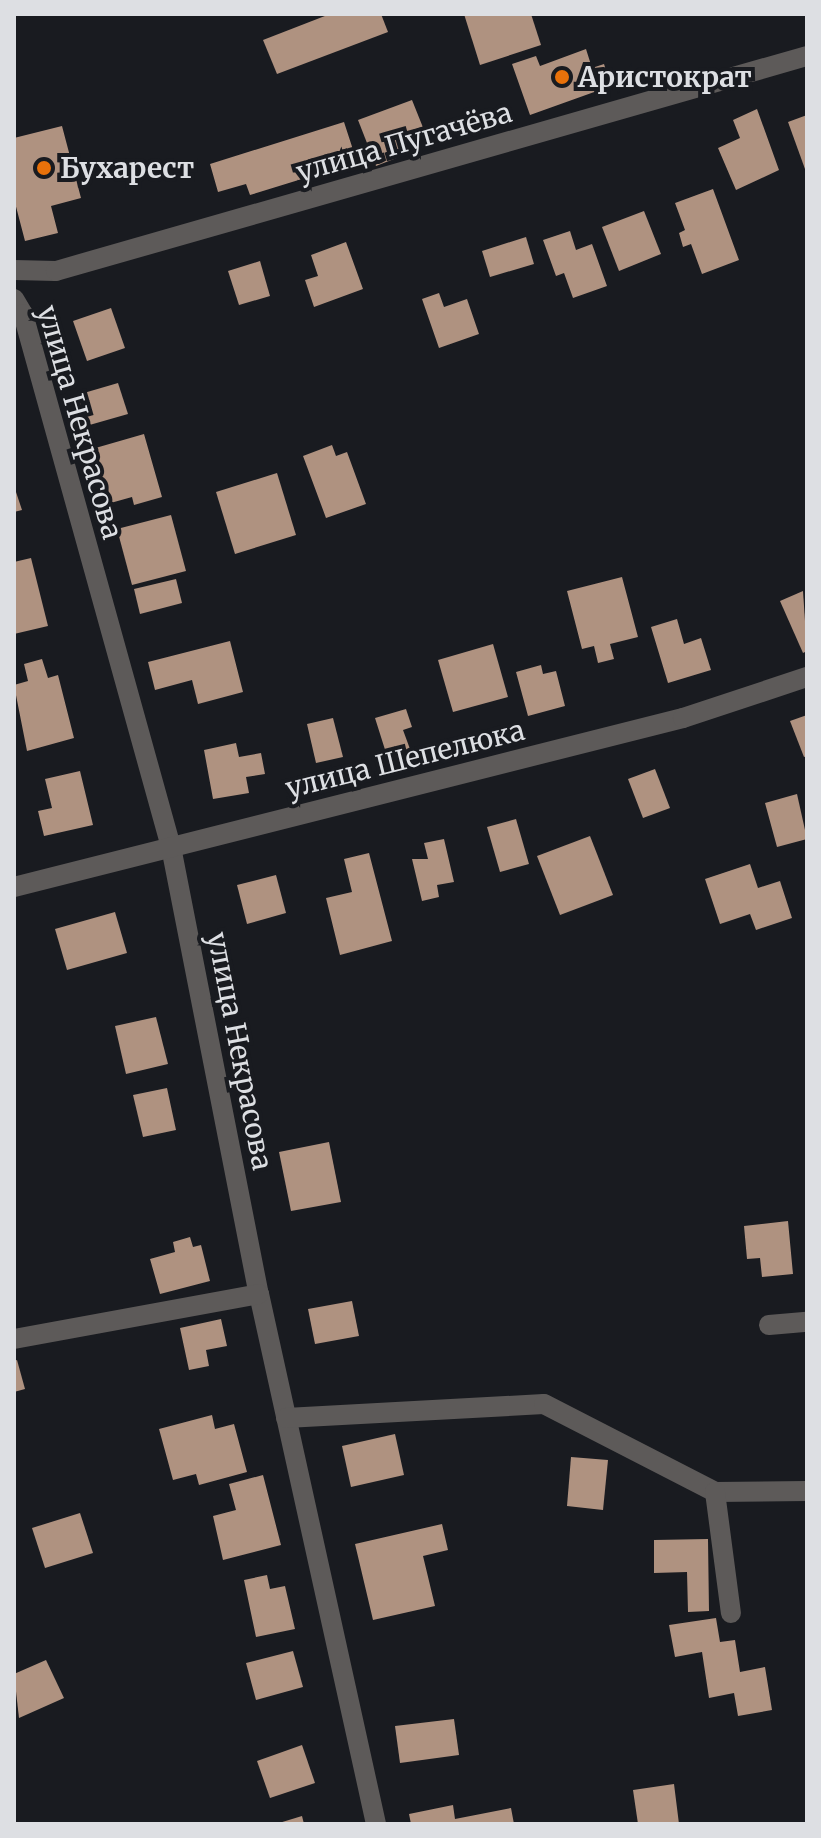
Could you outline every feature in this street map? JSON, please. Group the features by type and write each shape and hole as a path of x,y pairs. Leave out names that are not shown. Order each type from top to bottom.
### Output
{"street":[{"name":"улица Пугачёва","path":"14,270 56,271 807,56"},
{"name":"улица Некрасова","path":"14,299 23,314 171,847 259,1294 376,1824"},
{"name":"улица Шепелюка","path":"14,887 683,718 807,677"},
{"path":"14,1339 259,1294"},
{"path":"769,1325 807,1322"},
{"path":"286,1418 544,1404 715,1492 807,1491"},
{"path":"715,1492 731,1613"}],"building":[{"path":"330,14 381,14 388,32 277,74 263,40"},
{"path":"464,14 531,14 541,45 480,65"},
{"name":"Аристократ","path":"586,49 592,68 604,64 611,86 530,115 512,64 536,56 540,66"},
{"path":"412,100 430,145 376,166 358,120"},
{"path":"757,109 779,170 736,190 718,148 740,138 733,120"},
{"path":"807,115 807,168 805,169 788,122"},
{"path":"344,122 357,162 250,195 246,184 218,192 210,164"},
{"name":"Бухарест","path":"62,126 81,198 51,206 58,233 25,241 14,199 14,138"},
{"path":"713,189 739,260 702,274 691,244 683,247 679,233 685,230 675,203"},
{"path":"644,211 661,254 619,271 602,227"},
{"path":"570,231 576,250 592,244 607,286 573,298 564,273 556,276 543,240"},
{"path":"526,237 534,264 490,277 482,251"},
{"path":"346,242 363,289 314,307 305,280 318,276 311,255"},
{"path":"260,261 270,296 239,305 228,271"},
{"path":"439,293 444,307 467,299 479,334 439,348 422,299"},
{"path":"111,308 125,348 87,361 73,321"},
{"path":"118,383 128,414 86,426 77,395"},
{"path":"144,434 162,497 134,505 132,497 107,504 92,449"},
{"path":"332,445 336,456 347,452 366,504 326,518 303,456"},
{"path":"277,473 296,535 235,554 216,492"},
{"path":"14,486 22,510 14,512"},
{"path":"171,515 186,571 132,585 117,529"},
{"path":"31,558 48,626 14,634 14,562"},
{"path":"622,577 638,637 610,644 614,659 598,663 594,646 582,649 567,591"},
{"path":"176,579 182,603 140,614 134,589"},
{"path":"803,591 807,651 803,653 780,601"},
{"path":"677,619 684,644 701,638 711,670 668,683 651,627"},
{"path":"230,641 243,692 198,704 192,680 155,690 148,662"},
{"path":"493,644 508,697 453,712 438,660"},
{"path":"42,659 48,678 58,675 74,738 27,751 14,685 28,681 24,664"},
{"path":"541,665 543,674 556,671 565,706 528,716 516,672"},
{"path":"406,709 412,727 403,730 410,749 387,756 375,718"},
{"path":"807,715 807,756 804,757 790,721"},
{"path":"333,718 343,757 316,763 307,724"},
{"path":"236,743 239,757 261,753 265,774 246,777 249,793 213,799 204,750"},
{"path":"655,769 670,808 643,818 628,779"},
{"path":"80,771 93,825 44,836 38,811 52,808 45,779"},
{"path":"797,794 807,839 777,847 765,803"},
{"path":"516,819 529,864 500,872 487,827"},
{"path":"590,836 613,895 560,915 537,856"},
{"path":"444,839 454,882 437,885 439,897 422,901 412,859 428,859 424,843"},
{"path":"369,853 392,941 340,955 326,898 352,892 344,859"},
{"path":"750,864 758,888 780,881 792,918 756,930 750,914 720,924 705,879"},
{"path":"276,875 286,913 247,924 237,885"},
{"path":"115,912 127,953 67,970 55,929"},
{"path":"156,1017 168,1064 126,1074 115,1026"},
{"path":"167,1088 176,1130 143,1137 133,1095"},
{"path":"329,1142 341,1202 291,1211 279,1152"},
{"path":"788,1221 793,1274 762,1277 760,1258 747,1259 744,1226"},
{"path":"190,1237 193,1247 201,1245 210,1281 160,1294 150,1259 175,1252 173,1242"},
{"path":"352,1301 359,1336 315,1344 308,1309"},
{"path":"221,1319 227,1346 206,1350 209,1366 189,1370 180,1328"},
{"path":"17,1360 25,1389 14,1392 14,1361"},
{"path":"212,1415 215,1429 234,1424 247,1472 199,1485 196,1474 173,1480 159,1429"},
{"path":"395,1434 404,1475 351,1487 342,1446"},
{"path":"571,1457 608,1460 603,1510 567,1506"},
{"path":"263,1475 281,1545 223,1560 213,1516 236,1510 229,1484"},
{"path":"80,1513 93,1553 45,1568 32,1528"},
{"path":"442,1524 448,1550 423,1556 435,1606 373,1620 355,1544"},
{"path":"708,1539 709,1611 688,1612 687,1572 654,1573 654,1540"},
{"path":"267,1575 270,1589 285,1586 295,1629 256,1637 244,1580"},
{"path":"716,1618 720,1642 735,1640 740,1672 765,1667 772,1710 738,1716 734,1693 709,1698 702,1652 675,1657 669,1625"},
{"path":"293,1651 303,1687 256,1700 246,1663"},
{"path":"46,1660 64,1698 19,1718 14,1674"},
{"path":"454,1719 459,1755 400,1763 395,1726"},
{"path":"302,1745 315,1783 270,1798 257,1761"},
{"path":"674,1784 679,1824 638,1824 633,1790"},
{"path":"453,1805 455,1819 511,1808 514,1824 411,1824 409,1814"},
{"path":"302,1816 304,1824 279,1824 279,1823"}],"place":[{"name":"Аристократ","path":"562,77"},
{"name":"Бухарест","path":"44,168"}]}
